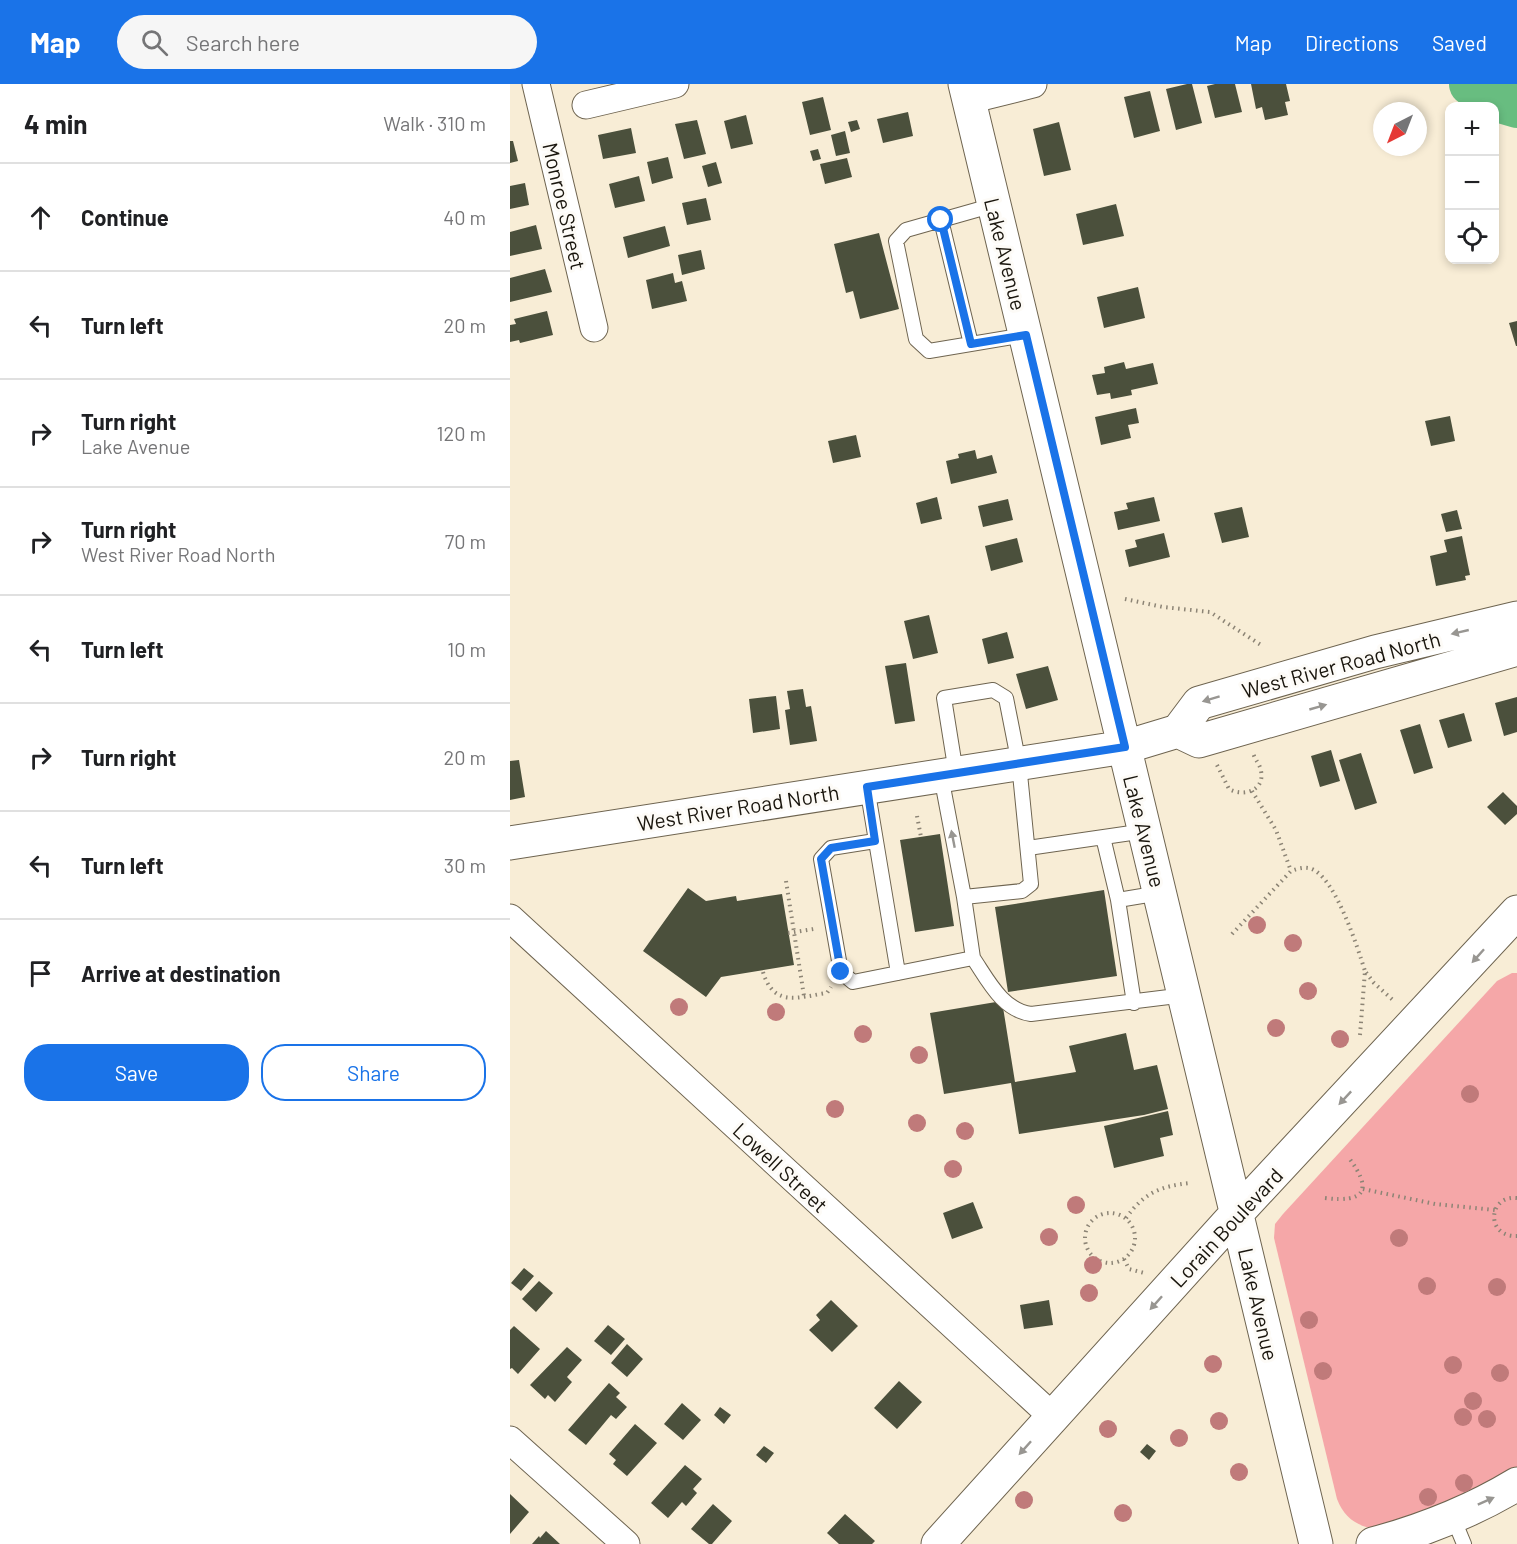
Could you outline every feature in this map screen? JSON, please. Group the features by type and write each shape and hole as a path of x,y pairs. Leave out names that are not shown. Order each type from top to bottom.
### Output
{"street":[{"name":"Monroe Street","path":"536,84 594,328"},
{"path":"586,105 675,84"},
{"path":"967,92 1033,84"},
{"name":"Lake Avenue","path":"967,92 1316,1544"},
{"name":"West River Road North","path":"510,843 1125,747 1178,731 1199,703 1375,652 1517,618"},
{"name":"West River Road North","path":"1178,731 1199,741 1517,649"},
{"name":"Lowell Street","path":"510,918 1053,1417"},
{"name":"Lorain Boulevard","path":"938,1544 1238,1213 1513,923"},
{"path":"510,1440 626,1544"},
{"path":"1373,1544 1409,1533 1458,1530 1492,1499 1517,1484"}],"lane":[{"path":"994,205 906,230 896,241 916,339 929,351 1026,335"},
{"path":"941,220 971,344"},
{"path":"964,897 1022,891 1031,884 1019,764 1006,698 993,690 944,698 948,775 964,897 973,958 1002,999 1018,1012 1031,1014 1185,995"},
{"path":"867,787 898,973"},
{"path":"1028,848 1146,831"},
{"path":"1103,837 1118,900 1134,1003"},
{"path":"875,841 831,848 821,859 841,972 853,982 973,958"},
{"path":"1118,900 1160,892"}],"path":[{"path":"1125,599 1163,607 1210,612 1261,645"},
{"path":"1213,760 1220,768 1229,789 1241,794 1252,791 1259,784 1262,772 1254,759 1254,747"},
{"path":"1252,791 1276,830 1291,870"},
{"path":"917,816 921,837"},
{"path":"1232,934 1291,870 1300,868 1315,870 1330,888 1352,932 1365,971 1374,983 1398,1004"},
{"path":"786,881 804,996"},
{"path":"1360,1035 1365,971"},
{"path":"763,972 766,983 773,992 782,997 792,999 827,993"},
{"path":"1325,1198 1343,1200 1359,1195 1364,1189 1363,1180 1349,1158"},
{"path":"1126,1218 1143,1198 1152,1192 1167,1186 1191,1183"},
{"path":"1364,1189 1435,1204 1495,1210"},
{"path":"1517,1198 1506,1198 1500,1202 1495,1210 1494,1220 1499,1231 1505,1235 1517,1236"},
{"path":"1105,1213 1114,1213 1126,1218 1136,1235 1132,1251 1120,1262 1103,1263 1096,1259 1090,1253 1085,1237 1091,1222 1105,1213"}],"shaded area":[{"path":"1512,973 1517,973 1517,1468 1449,1504 1375,1529 1368,1528 1347,1516 1337,1499 1274,1238 1275,1224 1497,981"}],"building":[{"path":"1192,84 1202,123 1176,130 1166,89"},
{"path":"1235,84 1242,112 1215,118 1207,86"},
{"path":"1251,84 1286,84 1290,101 1285,102 1288,115 1265,120 1262,107 1256,109"},
{"path":"1150,91 1160,131 1134,138 1124,97"},
{"path":"823,97 831,130 810,135 802,102"},
{"path":"908,112 913,136 883,143 877,119"},
{"path":"746,115 753,144 731,149 724,121"},
{"path":"697,120 706,154 684,159 675,124"},
{"path":"857,120 860,129 851,132 848,122"},
{"path":"1059,122 1071,170 1044,176 1033,129"},
{"path":"631,128 636,153 603,159 598,135"},
{"path":"845,131 850,153 836,156 831,135"},
{"path":"510,141 513,141 518,161 510,163"},
{"path":"818,149 821,159 813,161 810,151"},
{"path":"668,157 673,178 652,184 647,162"},
{"path":"847,158 852,177 825,184 820,164"},
{"path":"716,162 722,183 708,187 702,166"},
{"path":"639,176 645,201 615,208 609,184"},
{"path":"525,183 529,205 510,209 510,186"},
{"path":"706,198 711,220 687,225 682,203"},
{"path":"1116,204 1124,236 1083,245 1076,214"},
{"path":"536,225 542,249 510,256 510,232"},
{"path":"665,226 670,246 628,258 623,237"},
{"path":"879,233 899,309 860,319 853,291 846,293 834,244"},
{"path":"701,250 705,269 682,275 678,255"},
{"path":"545,269 552,292 510,302 510,278"},
{"path":"673,273 675,283 682,281 687,301 652,309 646,280"},
{"path":"1138,287 1145,318 1104,328 1097,297"},
{"path":"547,311 553,335 520,343 519,340 510,342 510,325 516,324 514,319"},
{"path":"1517,321 1517,346 1516,346 1509,323"},
{"path":"1124,362 1126,369 1153,363 1158,384 1131,390 1132,395 1111,399 1110,393 1097,395 1092,375 1105,373 1104,367"},
{"path":"1136,408 1139,423 1128,425 1131,438 1101,445 1095,417"},
{"path":"1450,416 1455,441 1431,446 1425,421"},
{"path":"856,435 861,457 833,463 828,441"},
{"path":"975,450 977,459 992,455 997,473 951,484 946,461 959,458 958,454"},
{"path":"937,497 942,519 921,524 916,503"},
{"path":"1154,497 1160,521 1118,530 1114,512 1128,509 1126,503"},
{"path":"1008,499 1013,520 983,527 978,506"},
{"path":"1242,507 1249,537 1222,543 1214,513"},
{"path":"1457,510 1462,529 1446,532 1441,514"},
{"path":"1164,533 1170,557 1129,567 1125,550 1137,547 1135,540"},
{"path":"1462,536 1470,575 1465,576 1466,580 1436,586 1430,556 1447,552 1444,540"},
{"path":"1017,538 1023,562 991,571 985,546"},
{"path":"929,615 938,653 913,659 904,621"},
{"path":"1007,632 1014,658 988,664 982,639"},
{"path":"906,663 915,721 895,724 885,666"},
{"path":"1048,666 1058,700 1026,709 1016,674"},
{"path":"803,689 806,707 811,706 817,741 790,745 785,710 790,709 787,691"},
{"path":"776,696 780,729 753,733 749,699"},
{"path":"1517,697 1517,732 1504,736 1495,703"},
{"path":"1464,713 1472,741 1448,748 1439,720"},
{"path":"1420,724 1433,768 1414,774 1400,730"},
{"path":"1331,750 1340,781 1320,787 1311,756"},
{"path":"1361,753 1377,803 1355,810 1339,760"},
{"path":"519,760 525,797 510,800 510,761"},
{"path":"1503,792 1517,806 1517,814 1505,825 1487,807"},
{"path":"940,834 954,926 915,932 900,840"},
{"path":"688,888 706,901 736,896 737,901 782,894 794,965 721,977 706,997 643,951"},
{"path":"1104,890 1117,976 1008,992 995,907"},
{"path":"1002,1001 1015,1082 1076,1072 1069,1046 1126,1033 1134,1070 1157,1065 1168,1109 1144,1115 1019,1134 1011,1083 944,1094 930,1013"},
{"path":"1168,1111 1173,1135 1160,1138 1164,1156 1114,1168 1104,1126"},
{"path":"973,1202 983,1228 952,1239 943,1213"},
{"path":"524,1268 534,1276 521,1291 511,1283"},
{"path":"539,1281 553,1293 536,1312 522,1299"},
{"path":"831,1300 858,1326 832,1352 809,1330 820,1320 816,1315"},
{"path":"1049,1300 1053,1325 1024,1329 1020,1305"},
{"path":"608,1325 625,1339 611,1355 594,1341"},
{"path":"514,1326 540,1349 518,1374 512,1368 510,1369 510,1330"},
{"path":"627,1344 643,1359 627,1377 611,1363"},
{"path":"567,1347 582,1360 567,1377 572,1382 555,1402 548,1395 545,1399 530,1385"},
{"path":"899,1381 922,1402 897,1429 874,1408"},
{"path":"609,1383 620,1393 616,1397 627,1407 616,1419 611,1415 586,1445 568,1430"},
{"path":"682,1403 701,1420 683,1440 664,1424"},
{"path":"720,1407 731,1415 724,1424 714,1415"},
{"path":"635,1424 657,1443 627,1476 613,1464 616,1460 609,1454"},
{"path":"1147,1444 1156,1451 1149,1460 1140,1452"},
{"path":"764,1446 774,1453 766,1463 756,1455"},
{"path":"685,1465 702,1479 693,1489 697,1493 686,1506 682,1502 668,1518 651,1503"},
{"path":"510,1494 529,1512 510,1534"},
{"path":"713,1504 732,1521 712,1544 709,1544 691,1529"},
{"path":"845,1514 875,1541 872,1544 839,1544 827,1533"},
{"path":"546,1531 560,1544 532,1544 539,1536 540,1538"}],"waterway":[{"path":"1471,84 1500,101 1517,106"}],"route":[{"path":"841,972 821,859 831,848 875,841 867,787 1125,747 1026,335 971,344 941,220"}]}
